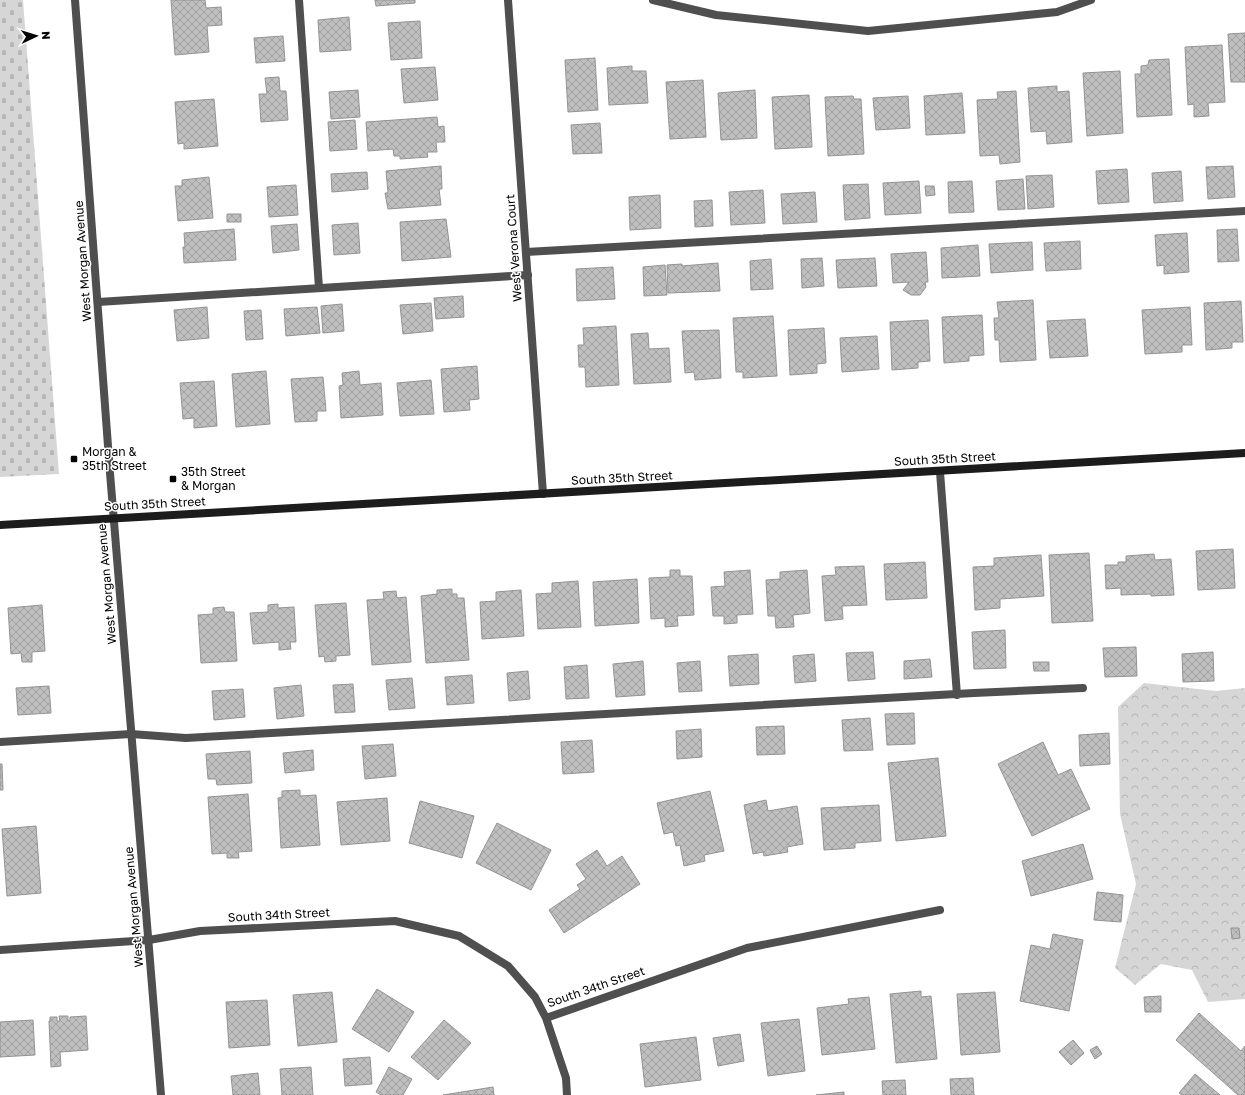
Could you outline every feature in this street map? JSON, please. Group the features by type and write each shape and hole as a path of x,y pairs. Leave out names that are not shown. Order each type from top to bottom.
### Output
{"main road":[{"name":"South 35th Street","path":"0,525 940,472 1245,453"}],"street":[{"name":"West Morgan Avenue","path":"75,0 114,518 161,1095"},
{"path":"299,0 319,288"},
{"name":"West Verona Court","path":"508,0 543,494"},
{"path":"653,0 716,15 868,31 1057,12 1091,0"},
{"path":"526,252 1245,211"},
{"path":"98,302 528,275"},
{"path":"940,472 957,695"},
{"path":"0,742 131,734 186,738 1083,688"},
{"name":"South 34th Street","path":"0,950 149,940 200,931 394,921 459,936 508,966 535,997 546,1018 747,948 940,910"},
{"path":"546,1018 566,1078 567,1095"}],"green space":[{"path":"0,0 23,0 59,474 0,477"},
{"path":"1144,683 1216,691 1245,688 1245,999 1208,1002 1192,970 1161,964 1135,985 1115,968 1136,884 1120,814 1118,707"}],"building":[{"path":"171,0 205,0 206,8 221,7 222,25 207,26 209,52 175,55"},
{"path":"375,0 415,0 415,3 376,6"},
{"path":"349,17 351,50 320,52 318,20"},
{"path":"420,21 422,58 391,60 388,23"},
{"path":"1245,33 1245,82 1231,82 1228,34"},
{"path":"283,36 285,61 256,63 254,38"},
{"path":"1222,45 1225,102 1208,103 1209,116 1194,117 1194,104 1188,105 1185,47"},
{"path":"595,58 598,110 568,112 565,60"},
{"path":"1169,59 1172,115 1137,117 1135,74 1141,74 1141,66 1148,65 1149,60"},
{"path":"632,66 632,71 646,71 648,103 609,105 607,68"},
{"path":"435,67 438,100 404,103 401,69"},
{"path":"1120,71 1123,133 1087,136 1083,73"},
{"path":"279,77 280,91 286,91 288,120 261,122 259,94 267,94 265,78"},
{"path":"703,80 706,137 670,139 666,82"},
{"path":"1057,86 1057,92 1069,91 1072,142 1047,144 1046,131 1031,132 1028,88"},
{"path":"358,90 360,117 331,119 329,92"},
{"path":"755,90 757,138 721,140 718,93"},
{"path":"1016,91 1020,162 1000,164 999,155 980,156 977,100 998,99 997,92"},
{"path":"962,93 965,133 926,135 924,96"},
{"path":"809,95 812,147 775,149 772,97"},
{"path":"853,96 854,99 861,99 864,154 828,156 825,97"},
{"path":"908,96 910,128 876,130 873,98"},
{"path":"214,99 218,146 184,149 184,143 178,144 175,102"},
{"path":"437,117 438,127 444,126 445,142 436,142 437,152 427,152 428,157 400,159 400,156 394,156 393,149 368,151 366,122"},
{"path":"355,120 357,149 330,151 328,122"},
{"path":"600,123 602,153 573,154 571,125"},
{"path":"441,166 442,189 439,189 441,205 388,209 385,193 388,193 386,171"},
{"path":"1233,166 1235,197 1208,199 1206,167"},
{"path":"1127,169 1129,202 1098,204 1096,171"},
{"path":"1181,171 1183,201 1154,203 1152,173"},
{"path":"367,172 368,189 332,192 331,174"},
{"path":"1052,175 1054,207 1028,209 1026,176"},
{"path":"209,177 213,218 178,221 175,186 182,186 182,180"},
{"path":"1023,179 1025,209 998,210 996,181"},
{"path":"919,181 921,213 885,215 883,183"},
{"path":"972,181 974,212 949,213 948,182"},
{"path":"868,184 870,218 845,220 843,185"},
{"path":"296,185 298,215 269,217 267,187"},
{"path":"925,186 934,186 935,195 926,196"},
{"path":"763,190 765,223 731,225 729,192"},
{"path":"815,192 817,222 783,224 781,194"},
{"path":"660,195 661,228 630,230 629,197"},
{"path":"712,200 713,226 695,227 694,201"},
{"path":"227,214 241,214 241,222 227,222"},
{"path":"446,219 451,257 402,261 400,222"},
{"path":"358,223 360,253 334,255 332,225"},
{"path":"297,224 299,250 273,253 271,226"},
{"path":"234,229 236,260 184,263 184,233"},
{"path":"1237,229 1239,261 1218,262 1217,230"},
{"path":"1187,233 1189,272 1164,274 1164,265 1157,266 1155,235"},
{"path":"1080,241 1081,269 1046,271 1044,243"},
{"path":"1032,242 1033,270 991,273 989,244"},
{"path":"978,245 980,276 942,278 941,248"},
{"path":"926,252 928,282 925,282 926,287 920,295 911,295 903,290 909,282 893,283 891,254"},
{"path":"822,258 824,286 802,288 801,259"},
{"path":"875,258 877,286 838,288 836,260"},
{"path":"771,259 773,289 751,290 750,261"},
{"path":"718,263 720,291 668,293 667,265 682,264 682,266"},
{"path":"665,265 667,295 644,296 643,267"},
{"path":"613,267 615,299 577,301 576,269"},
{"path":"463,296 464,317 436,319 434,298"},
{"path":"1033,300 1036,360 1000,362 999,340 995,340 994,318 999,318 997,302"},
{"path":"1241,301 1243,342 1232,342 1232,348 1206,350 1204,303"},
{"path":"431,303 433,331 403,334 400,305"},
{"path":"342,304 344,331 323,333 321,306"},
{"path":"207,307 209,338 177,341 174,310"},
{"path":"317,307 320,333 286,336 284,309"},
{"path":"1190,307 1192,345 1182,345 1182,352 1145,354 1142,310"},
{"path":"261,310 263,339 246,340 244,311"},
{"path":"982,315 984,355 969,356 969,361 944,363 942,317"},
{"path":"773,316 777,376 743,378 743,372 736,372 733,318"},
{"path":"1085,319 1088,356 1050,358 1047,321"},
{"path":"928,320 930,361 918,362 918,368 892,370 890,322"},
{"path":"616,326 619,385 586,387 585,367 579,367 578,345 584,345 583,328"},
{"path":"824,328 826,363 817,364 817,373 790,375 788,330"},
{"path":"719,330 721,378 695,380 694,372 685,373 682,331"},
{"path":"648,333 649,349 669,348 671,382 634,384 631,334"},
{"path":"877,336 879,369 842,372 840,338"},
{"path":"477,366 479,399 469,400 470,410 444,412 441,369"},
{"path":"266,371 270,424 236,427 232,374"},
{"path":"359,371 360,385 381,383 383,415 341,418 339,386 343,385 342,373"},
{"path":"323,377 326,411 317,411 317,421 295,422 291,379"},
{"path":"431,380 434,414 400,416 397,383"},
{"path":"214,381 217,426 194,428 194,418 183,419 180,383"},
{"path":"1233,549 1235,588 1198,590 1196,551"},
{"path":"1089,553 1093,621 1052,623 1049,555"},
{"path":"1154,554 1155,560 1171,559 1174,595 1121,595 1121,588 1106,589 1105,565 1118,565 1118,562 1126,562 1126,556"},
{"path":"1041,555 1044,596 1000,599 1000,608 975,610 973,567 994,566 994,558"},
{"path":"925,562 927,598 886,600 884,564"},
{"path":"864,566 867,605 842,606 843,619 825,621 822,576 836,575 835,567"},
{"path":"670,570 680,570 680,576 692,576 694,615 677,616 678,626 665,627 665,618 651,619 649,578 670,577"},
{"path":"750,570 753,614 737,615 737,623 724,624 724,616 713,616 711,587 725,586 724,572"},
{"path":"807,570 810,613 793,615 794,627 776,628 775,616 768,616 766,580 780,579 780,572"},
{"path":"637,579 639,623 595,626 593,582"},
{"path":"578,581 581,627 538,629 536,594 552,593 552,583"},
{"path":"452,589 452,594 457,594 457,598 464,598 469,660 426,663 421,596 437,594 437,590"},
{"path":"521,590 524,636 482,639 480,602 496,601 496,592"},
{"path":"396,591 397,598 406,597 411,662 372,665 367,600 384,599 383,592"},
{"path":"346,603 350,655 336,656 336,661 325,662 324,656 319,657 315,605"},
{"path":"278,604 278,608 294,607 296,642 290,642 291,649 279,650 279,642 253,644 250,613 268,612 268,605"},
{"path":"42,605 45,651 32,652 32,662 22,662 21,653 11,654 8,608"},
{"path":"224,607 225,612 234,612 237,661 201,663 198,615 213,614 213,608"},
{"path":"1005,630 1006,668 974,669 972,632"},
{"path":"1136,647 1137,676 1105,677 1103,648"},
{"path":"873,652 875,679 848,681 846,653"},
{"path":"1213,652 1214,681 1183,682 1182,654"},
{"path":"758,654 759,684 730,686 728,656"},
{"path":"814,654 816,681 795,683 793,656"},
{"path":"930,659 932,677 904,679 904,661"},
{"path":"643,661 645,695 616,697 613,664"},
{"path":"700,661 702,691 679,692 677,663"},
{"path":"1033,662 1049,662 1049,671 1034,671"},
{"path":"587,665 589,698 566,699 564,667"},
{"path":"528,671 530,699 509,701 507,673"},
{"path":"472,675 474,703 447,705 445,677"},
{"path":"412,678 415,708 389,710 386,680"},
{"path":"353,684 355,712 335,713 333,685"},
{"path":"301,685 304,716 277,719 274,688"},
{"path":"49,686 51,713 18,715 16,688"},
{"path":"243,689 245,717 214,720 212,691"},
{"path":"914,713 915,744 887,745 885,714"},
{"path":"870,718 873,750 844,751 842,720"},
{"path":"784,726 785,754 757,755 756,727"},
{"path":"701,729 702,757 677,759 676,731"},
{"path":"1109,733 1110,764 1080,766 1079,735"},
{"path":"592,740 594,772 563,774 561,742"},
{"path":"1043,742 1058,775 1071,769 1090,809 1032,836 998,764"},
{"path":"393,744 396,776 365,779 362,746"},
{"path":"313,750 314,770 285,773 283,753"},
{"path":"250,751 252,783 217,785 216,779 208,779 206,754"},
{"path":"938,758 946,836 896,841 888,763"},
{"path":"0,764 2,764 3,790 0,790"},
{"path":"300,790 300,796 316,795 320,845 281,848 278,798 282,797 282,791"},
{"path":"710,791 724,851 704,855 705,861 684,866 680,845 676,846 673,832 664,834 657,803"},
{"path":"248,794 252,851 238,852 239,858 227,858 227,853 212,854 208,797"},
{"path":"387,798 390,841 341,845 337,802"},
{"path":"766,800 768,811 797,806 803,844 787,847 788,852 764,856 763,852 753,854 744,805"},
{"path":"420,801 474,816 462,858 409,843"},
{"path":"879,805 881,841 855,843 855,848 824,850 821,808"},
{"path":"497,823 551,850 531,890 476,863"},
{"path":"36,826 41,893 7,896 2,829"},
{"path":"1083,844 1093,879 1031,896 1022,861"},
{"path":"597,850 607,866 622,856 640,884 564,933 549,910 580,889 577,885 586,879 576,864"},
{"path":"1097,892 1123,895 1121,922 1094,920"},
{"path":"1231,928 1239,928 1240,938 1232,939"},
{"path":"1053,934 1083,940 1069,1011 1020,1001 1031,945 1050,949"},
{"path":"377,989 414,1012 389,1052 352,1029"},
{"path":"921,991 921,997 931,996 937,1059 896,1063 890,994"},
{"path":"332,992 337,1042 298,1046 293,995"},
{"path":"995,992 1000,1052 961,1055 957,994"},
{"path":"1161,996 1161,1012 1145,1012 1144,997"},
{"path":"869,997 875,1049 822,1055 817,1008 849,1004 848,999"},
{"path":"267,1000 270,1045 229,1048 226,1002"},
{"path":"1199,1013 1241,1051 1245,1046 1245,1095 1238,1095 1176,1040"},
{"path":"59,1016 68,1016 68,1021 70,1020 70,1017 86,1016 88,1050 60,1052 61,1066 51,1067 49,1021 50,1017 57,1017 57,1021 60,1021"},
{"path":"799,1019 805,1071 768,1076 761,1023"},
{"path":"33,1020 35,1055 0,1057 0,1022"},
{"path":"444,1020 471,1043 438,1080 411,1057"},
{"path":"740,1034 744,1061 718,1066 713,1038"},
{"path":"696,1037 701,1080 645,1087 640,1044"},
{"path":"1073,1040 1084,1053 1071,1065 1059,1052"},
{"path":"1097,1046 1102,1054 1095,1059 1090,1050"},
{"path":"370,1057 372,1084 345,1086 343,1059"},
{"path":"311,1067 313,1095 282,1095 280,1069"},
{"path":"389,1067 412,1079 403,1095 381,1095 376,1092"},
{"path":"258,1073 260,1095 233,1095 231,1076"},
{"path":"1195,1074 1220,1095 1182,1095 1179,1093"},
{"path":"973,1078 974,1095 951,1095 950,1079"},
{"path":"905,1080 906,1095 883,1095 882,1081"},
{"path":"493,1087 494,1095 443,1095"},
{"path":"844,1092 844,1095 816,1095"}],"place":[{"name":"Morgan & 35th Street","path":"74,459"},
{"name":"35th Street & Morgan","path":"173,479"}]}
